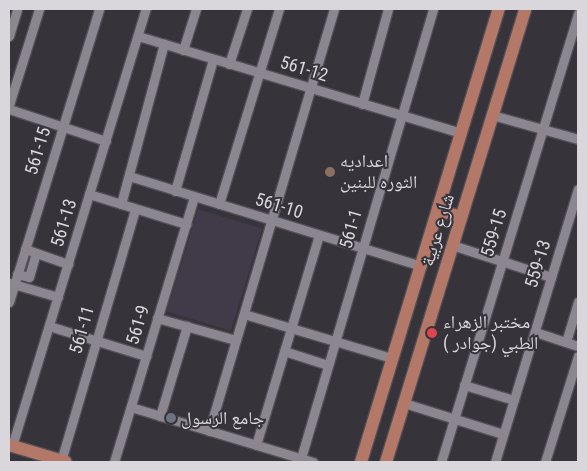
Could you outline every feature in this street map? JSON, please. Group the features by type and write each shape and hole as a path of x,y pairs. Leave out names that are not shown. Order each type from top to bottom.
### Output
{"main road":[{"name":"شارع عربية","path":"361,462 499,9"},
{"name":"شارع عربية","path":"386,462 525,9"},
{"path":"438,210 461,217"},
{"path":"11,446 63,462"}],"street":[{"path":"39,9 9,104 106,141"},
{"name":"561-15","path":"9,302 12,284 25,249 99,9"},
{"name":"561-13","path":"11,446 146,9"},
{"path":"183,50 196,9"},
{"path":"229,64 247,9"},
{"path":"218,204 279,9"},
{"path":"209,430 334,9"},
{"path":"362,104 388,9"},
{"name":"561-1","path":"301,458 433,9"},
{"path":"9,36 14,11"},
{"name":"559-15","path":"441,462 578,13"},
{"name":"561-12","path":"138,36 461,133"},
{"path":"122,204 164,44"},
{"path":"175,191 213,59"},
{"path":"492,115 578,139"},
{"name":"561-10","path":"128,176 421,266"},
{"name":"559-13","path":"497,462 503,434 578,189"},
{"path":"89,194 186,224"},
{"name":"561-9","path":"114,462 194,196"},
{"name":"561-11","path":"63,462 95,341 135,209"},
{"path":"256,445 319,235"},
{"path":"452,245 552,277"},
{"path":"25,249 68,264"},
{"path":"17,274 29,277 36,253"},
{"path":"12,284 58,297"},
{"path":"566,342 577,312 578,302"},
{"path":"244,314 392,358"},
{"path":"157,318 236,340"},
{"path":"49,326 146,356"},
{"path":"160,416 187,326"},
{"path":"534,332 578,346"},
{"path":"284,351 328,365"},
{"path":"545,462 578,356"},
{"path":"464,385 514,400"},
{"path":"404,403 503,434"},
{"path":"131,407 313,462"}],"shaded area":[{"path":"198,209 262,229 231,331 167,311"}],"place":[{"name":"اعداديه الثوره للبنين","path":"330,172"},
{"name":"مختبر الزهراء الطبي (جوادر )","path":"432,333"},
{"name":"جامع الرسول","path":"171,418"}]}
